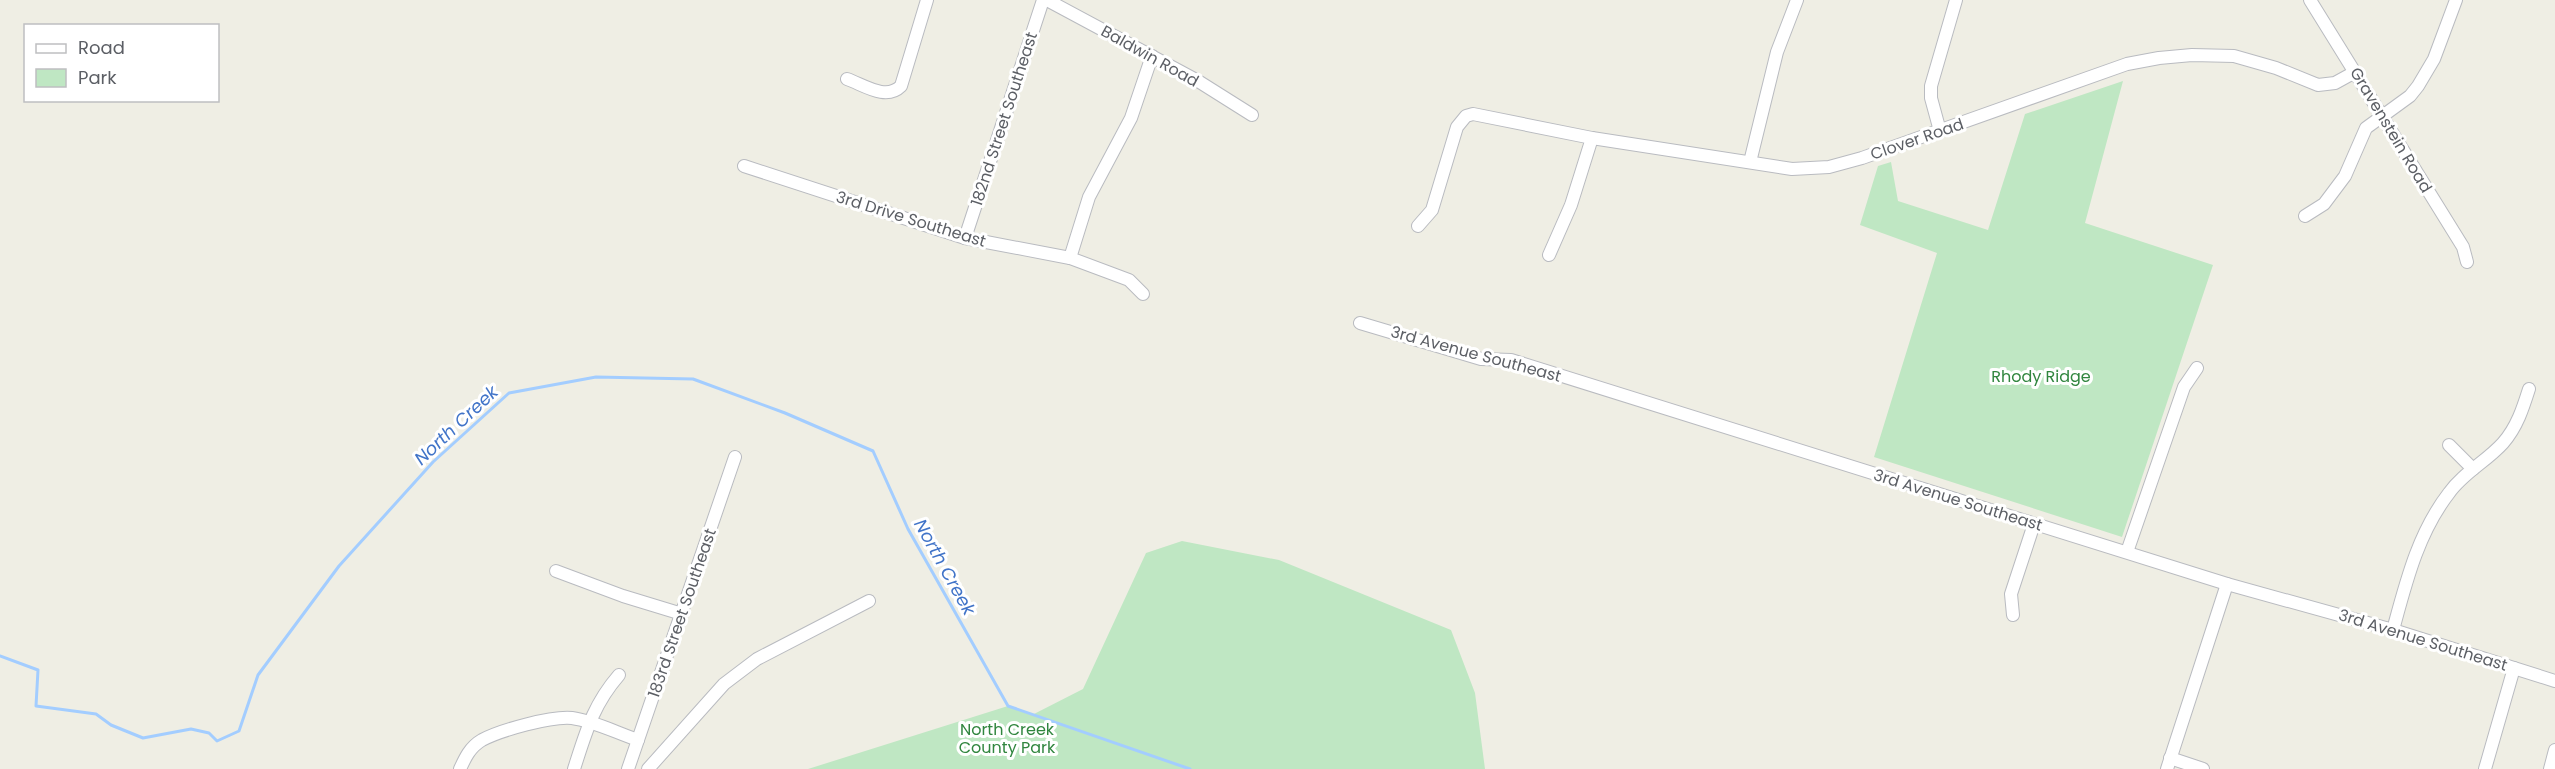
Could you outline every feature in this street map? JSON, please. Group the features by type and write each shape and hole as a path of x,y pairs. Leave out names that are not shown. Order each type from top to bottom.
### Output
{"street":[{"path":"847,79 886,94 894,93 901,86 927,0"},
{"name":"Baldwin Road","path":"1045,0 1198,81 1252,115"},
{"name":"182nd Street Southeast","path":"965,238 1045,0"},
{"path":"1750,162 1777,52 1797,0"},
{"path":"1940,131 1931,98 1931,86 1956,0"},
{"name":"Gravenstein Road","path":"2310,0 2463,247 2467,262"},
{"path":"2305,216 2324,204 2351,166 2366,128 2410,96 2428,73 2456,0"},
{"path":"1070,258 1089,197 1131,118 1152,56"},
{"name":"Clover Road","path":"1418,225 1432,210 1457,127 1466,116 1480,114 1592,138 1792,169 1829,167 1862,158 2127,64 2159,57 2234,56 2276,68 2319,85 2335,82 2355,72"},
{"path":"1549,255 1571,206 1592,138"},
{"name":"3rd Drive Southeast","path":"744,166 965,238 1070,258 1129,279 1143,294"},
{"name":"3rd Avenue Southeast","path":"1360,323 1481,359 1511,360 2226,584 2393,630 2555,681"},
{"path":"2127,552 2184,387 2197,368"},
{"path":"2393,630 2406,580 2424,533 2449,492 2504,442 2520,417 2529,389"},
{"path":"2449,445 2473,469"},
{"name":"183rd Street Southeast","path":"628,769 735,457"},
{"path":"2013,615 2011,594 2034,524"},
{"path":"556,571 623,596 682,614"},
{"path":"2203,769 2169,764 2226,584"},
{"path":"648,769 669,743 732,677 757,658 869,602"},
{"path":"2485,769 2514,668"},
{"path":"574,769 592,714 605,690 619,675"},
{"path":"460,769 467,753 481,741 511,730 554,720 572,718 638,740"},
{"path":"2550,769 2555,750"}],"green space":[{"name":"Rhody Ridge","path":"2123,81 2085,223 2213,265 2122,537 1874,457 1937,253 1860,225 1878,166 1891,162 1898,201 1988,230 2025,114"},
{"name":"North Creek County Park","path":"1182,541 1279,560 1451,630 1475,693 1485,769 808,769 1008,706 1032,715 1083,689 1146,553"}],"waterway":[{"name":"North Creek","path":"0,656 38,670 36,706 96,714 111,725 143,738 191,729 209,733 217,741 239,731 258,675 339,566 433,462 509,393 596,377 693,379 785,413 873,451 908,529 1008,706 1190,769"}]}
